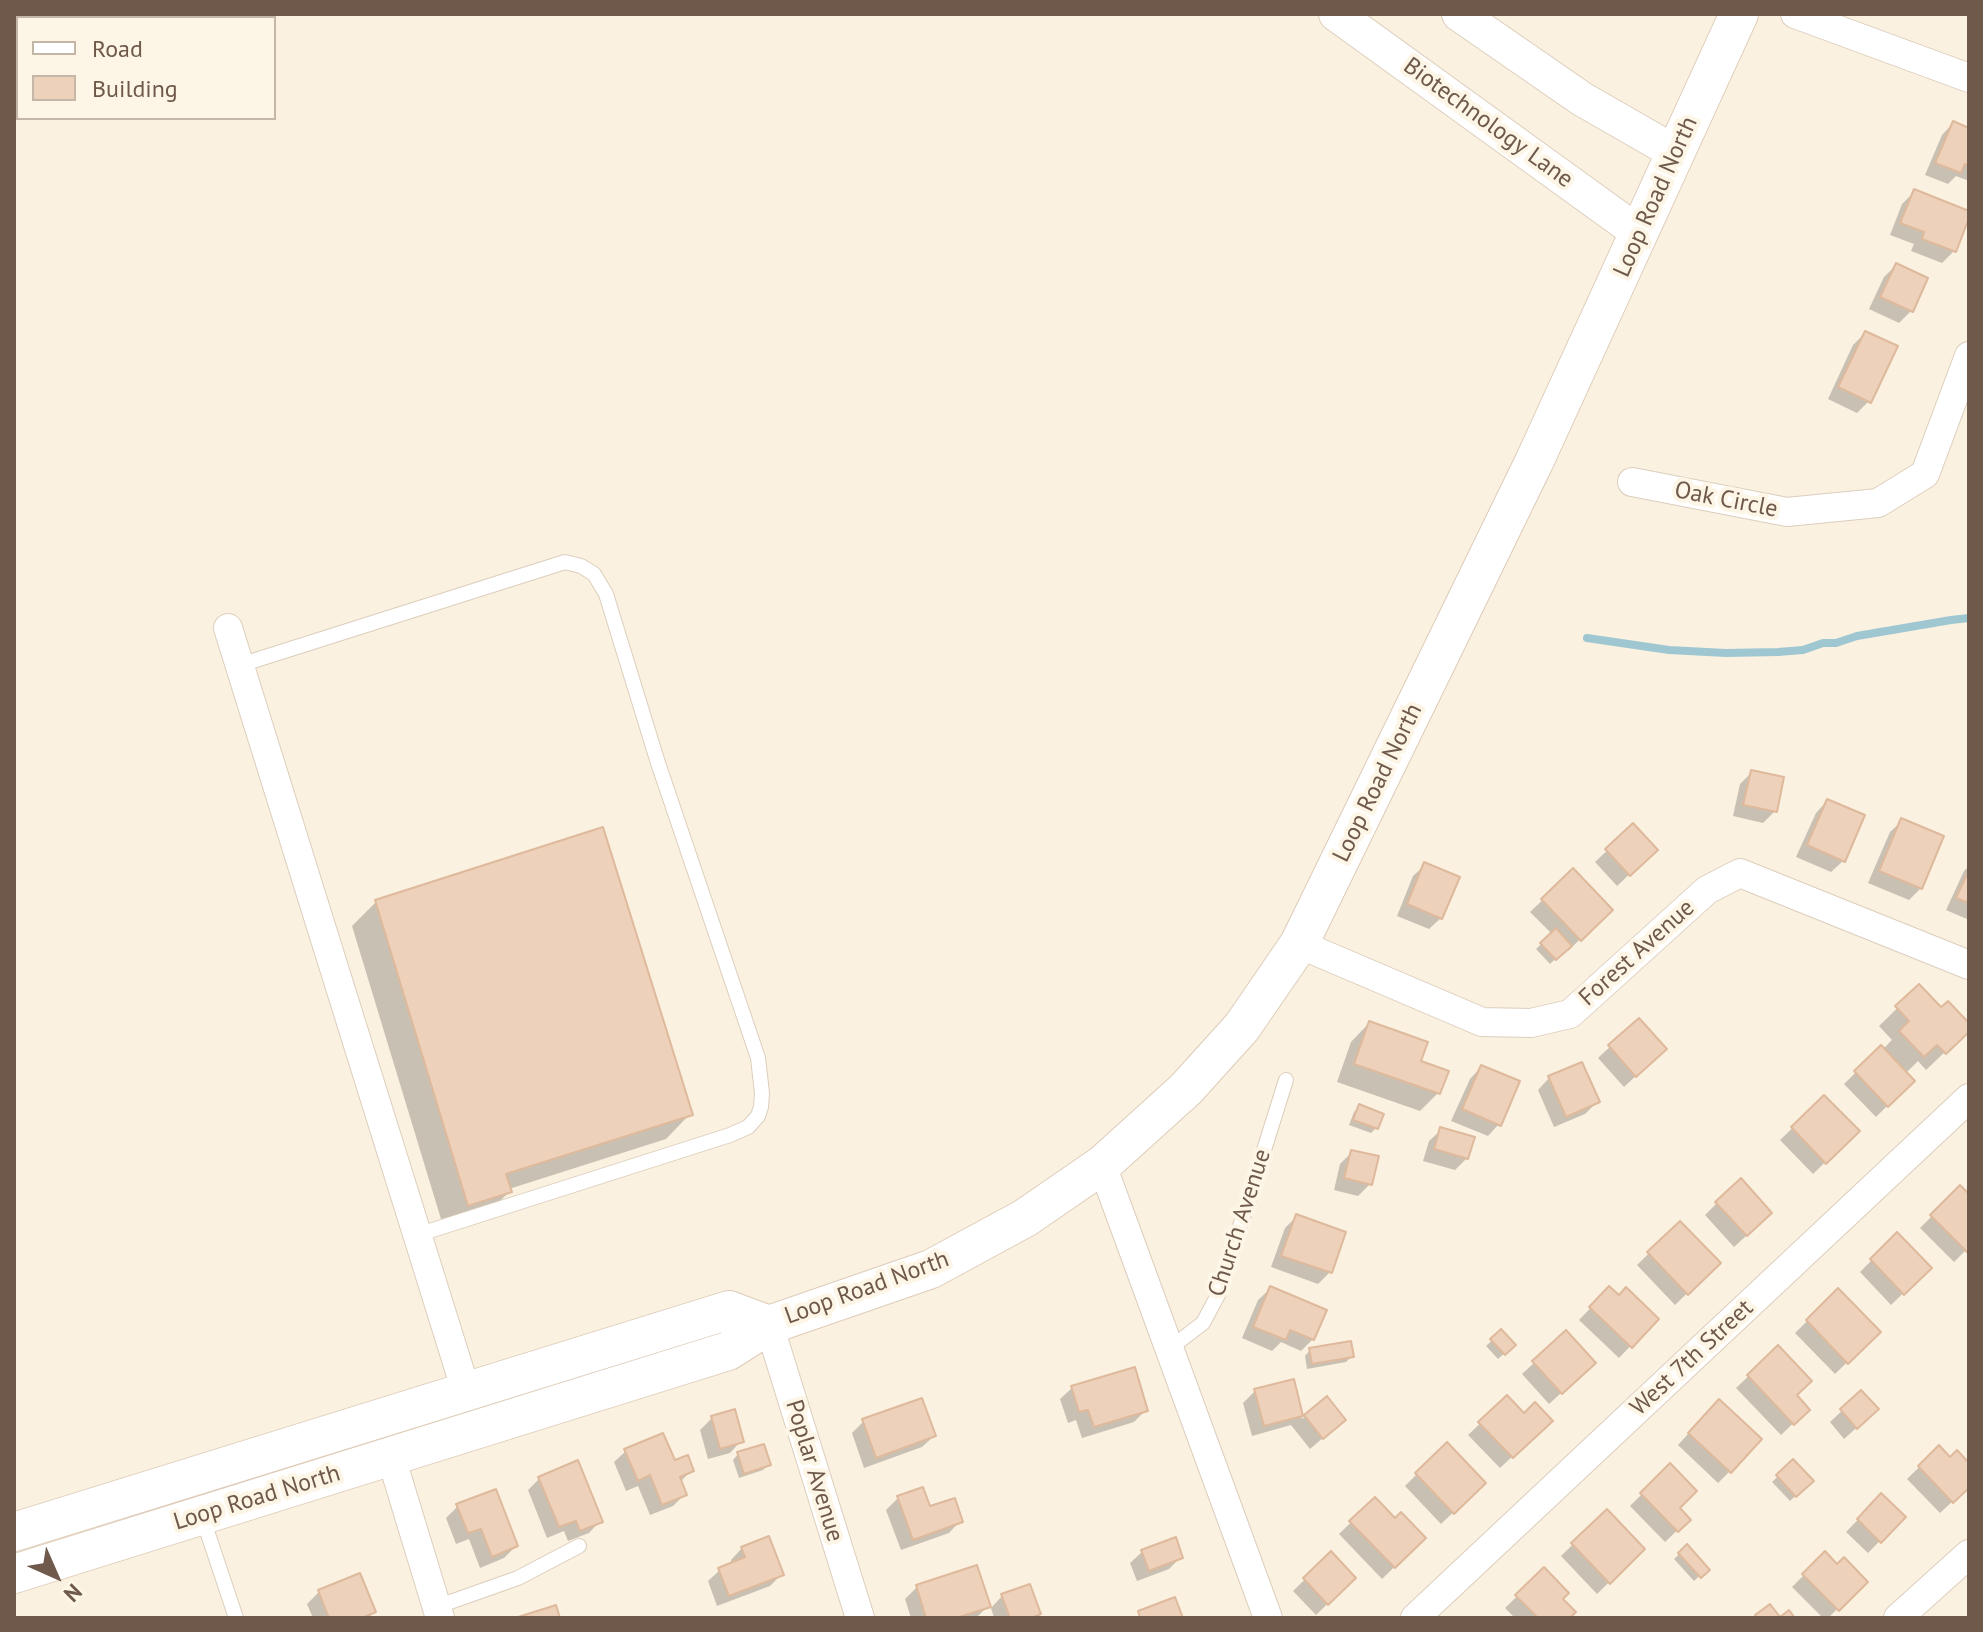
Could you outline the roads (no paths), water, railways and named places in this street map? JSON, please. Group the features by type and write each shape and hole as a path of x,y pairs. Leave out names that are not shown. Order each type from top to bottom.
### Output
{"main road":[{"name":"Loop Road North","path":"14,1574 728,1351 769,1325 931,1269 1025,1218 1102,1165 1186,1089 1242,1027 1299,944 1534,462 1739,14"},
{"name":"Loop Road North","path":"14,1532 729,1310 769,1325"}],"street":[{"name":"Biotechnology Lane","path":"1336,14 1639,233"},
{"path":"1459,14 1582,99 1676,153"},
{"path":"1795,14 1969,78"},
{"name":"Oak Circle","path":"1632,482 1787,512 1878,503 1925,474 1969,356"},
{"path":"228,628 466,1391"},
{"name":"Forest Avenue","path":"1299,944 1482,1022 1531,1023 1570,1014 1707,890 1740,873 1969,965"},
{"name":"West 7th Street","path":"1415,1618 1969,1098"},
{"path":"1102,1165 1268,1618"},
{"name":"Poplar Avenue","path":"769,1325 860,1618"},
{"path":"391,1457 438,1612"},
{"path":"1898,1618 1969,1554"}],"lane":[{"path":"240,665 565,562 581,566 594,574 606,594 658,763 758,1058 761,1107 748,1127 417,1235"},
{"name":"Church Avenue","path":"1169,1349 1203,1323 1219,1293 1286,1080"},
{"path":"201,1515 236,1618"},
{"path":"438,1612 518,1578 579,1546"}],"waterway":[{"path":"1587,638 1669,650 1778,652 1803,650 1857,636 1969,618"}]}
